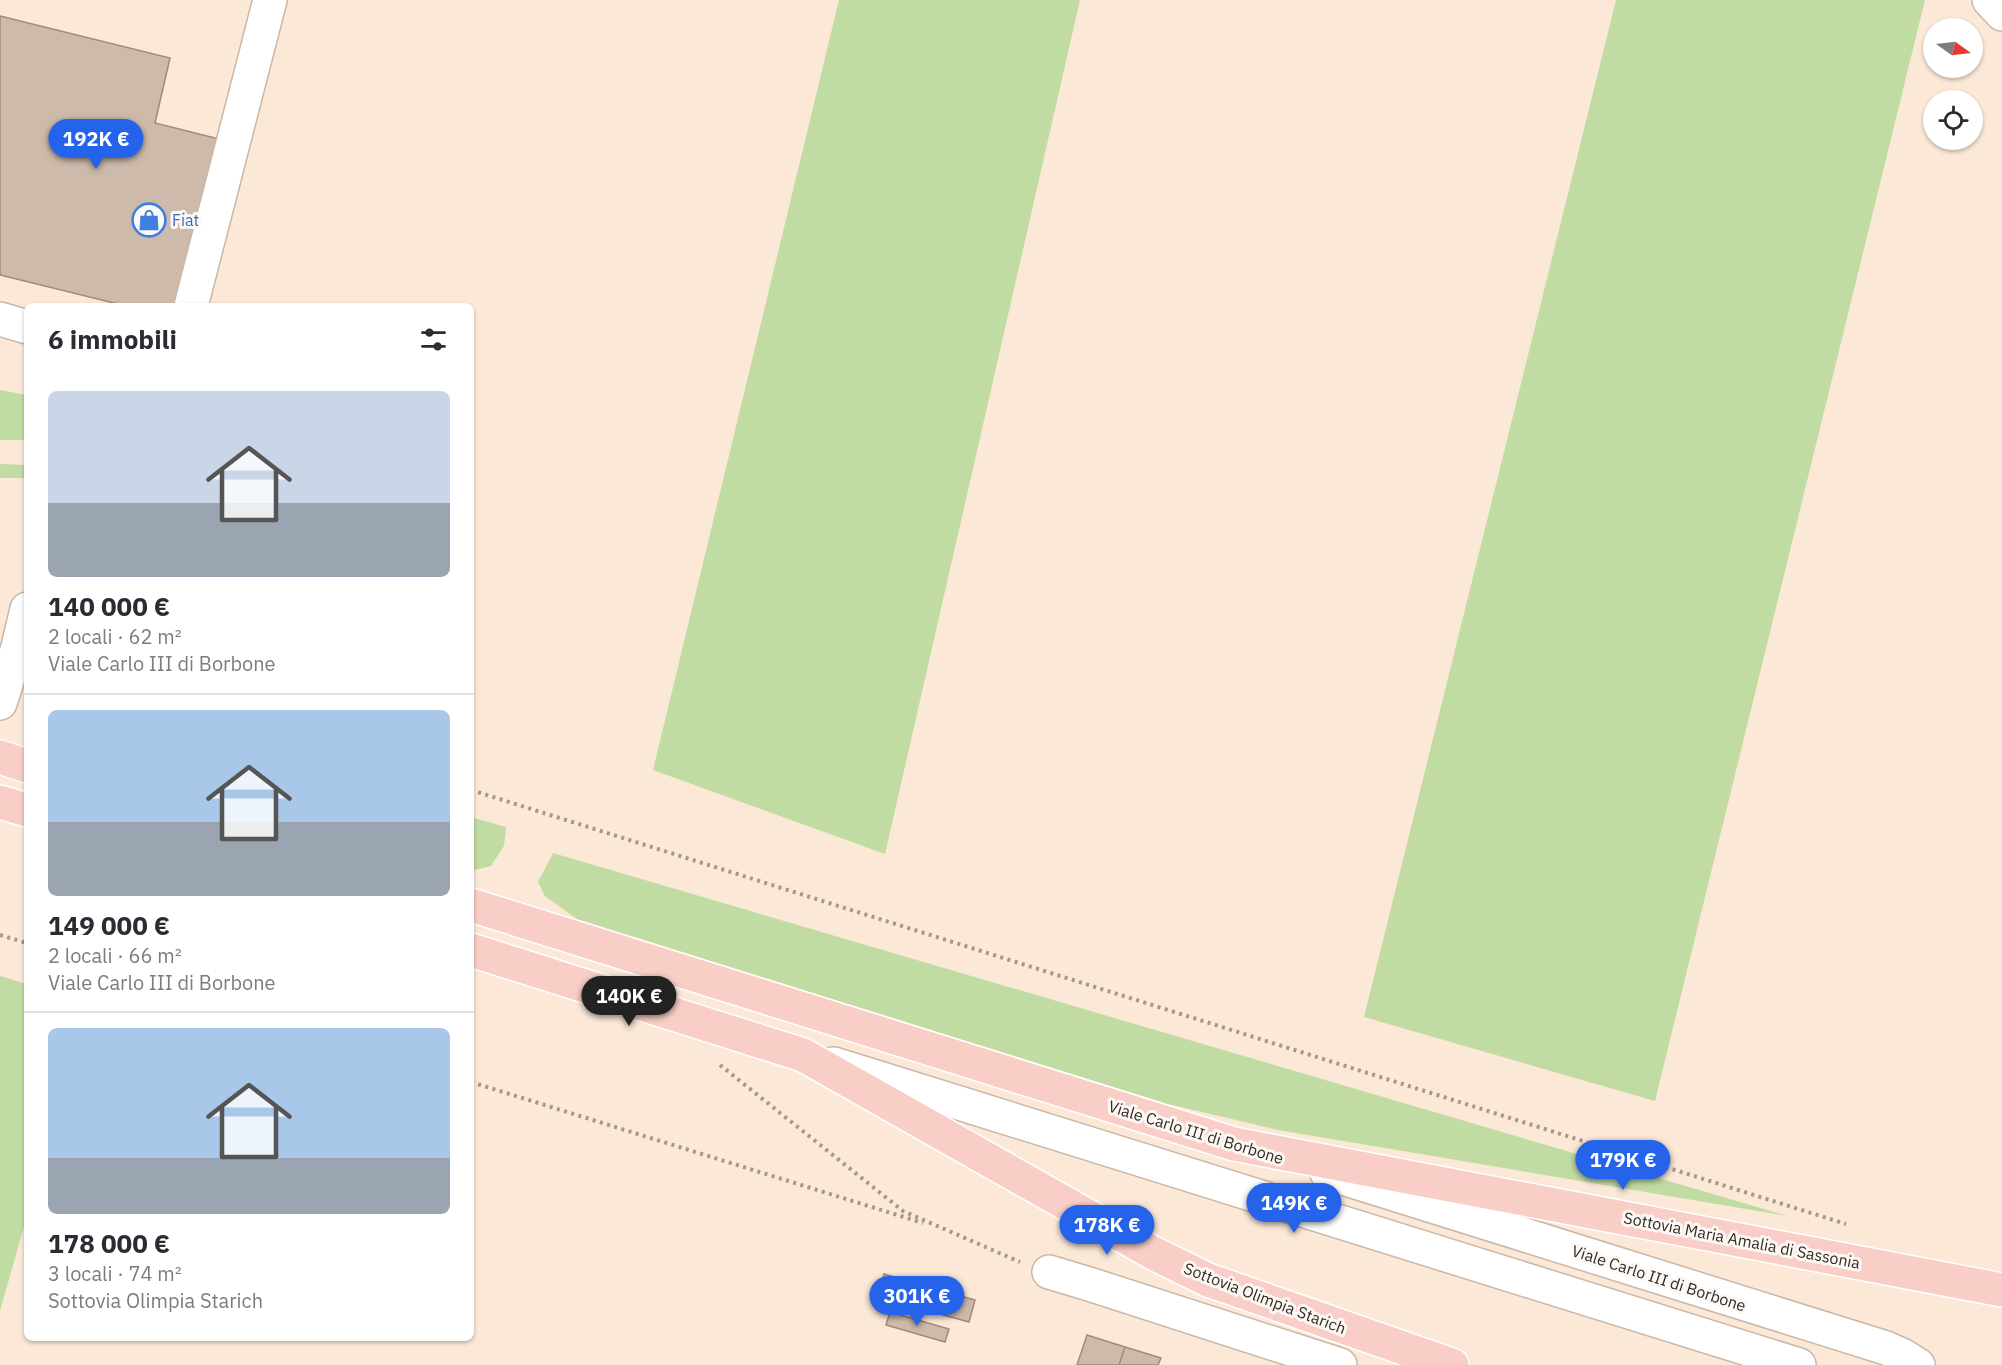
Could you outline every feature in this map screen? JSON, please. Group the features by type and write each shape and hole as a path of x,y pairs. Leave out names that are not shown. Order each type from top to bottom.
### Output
{"main road":[{"path":"0,757 24,765"},
{"path":"0,802 24,809"},
{"name":"Viale Carlo III di Borbone","path":"474,907 1234,1144"},
{"path":"474,951 803,1055"},
{"name":"Sottovia Olimpia Starich","path":"803,1055 1155,1254 1208,1280 1452,1365"},
{"name":"Sottovia Maria Amalia di Sassonia","path":"1234,1144 2002,1290"}],"street":[{"path":"192,303 270,0"},
{"path":"1989,0 2002,14"},
{"path":"0,319 24,326"},
{"path":"0,703 24,622"},
{"path":"803,1055 1799,1365"},
{"name":"Viale Carlo III di Borbone","path":"1234,1144 1886,1348 1918,1365"},
{"path":"1049,1272 1340,1365"}],"path":[{"path":"474,791 1846,1224"},
{"path":"0,935 24,942"},
{"path":"716,1062 903,1211 1016,1261 1049,1272"},
{"path":"474,1083 941,1228"}],"green space":[{"path":"839,0 1080,0 885,854 653,770"},
{"path":"1616,0 1925,0 1655,1101 1364,1017"},
{"path":"0,390 24,394 24,440 0,440"},
{"path":"0,464 24,465 24,478 0,478"},
{"path":"474,818 506,827 504,846 491,866 474,870"},
{"path":"553,853 1788,1216 1278,1130 1168,1104 577,919 545,896 538,882"},
{"path":"0,976 24,983 24,1227 0,1311"}],"building":[{"path":"0,16 170,58 155,123 223,140 182,303 114,303 0,275"},
{"path":"884,1274 975,1300 969,1322 878,1297"},
{"path":"890,1312 949,1329 945,1342 886,1325"},
{"path":"1087,1335 1125,1347 1119,1365 1077,1365"},
{"path":"1125,1347 1161,1358 1158,1365 1119,1365"}],"place":[{"name":"Fiat","path":"149,220"}]}
